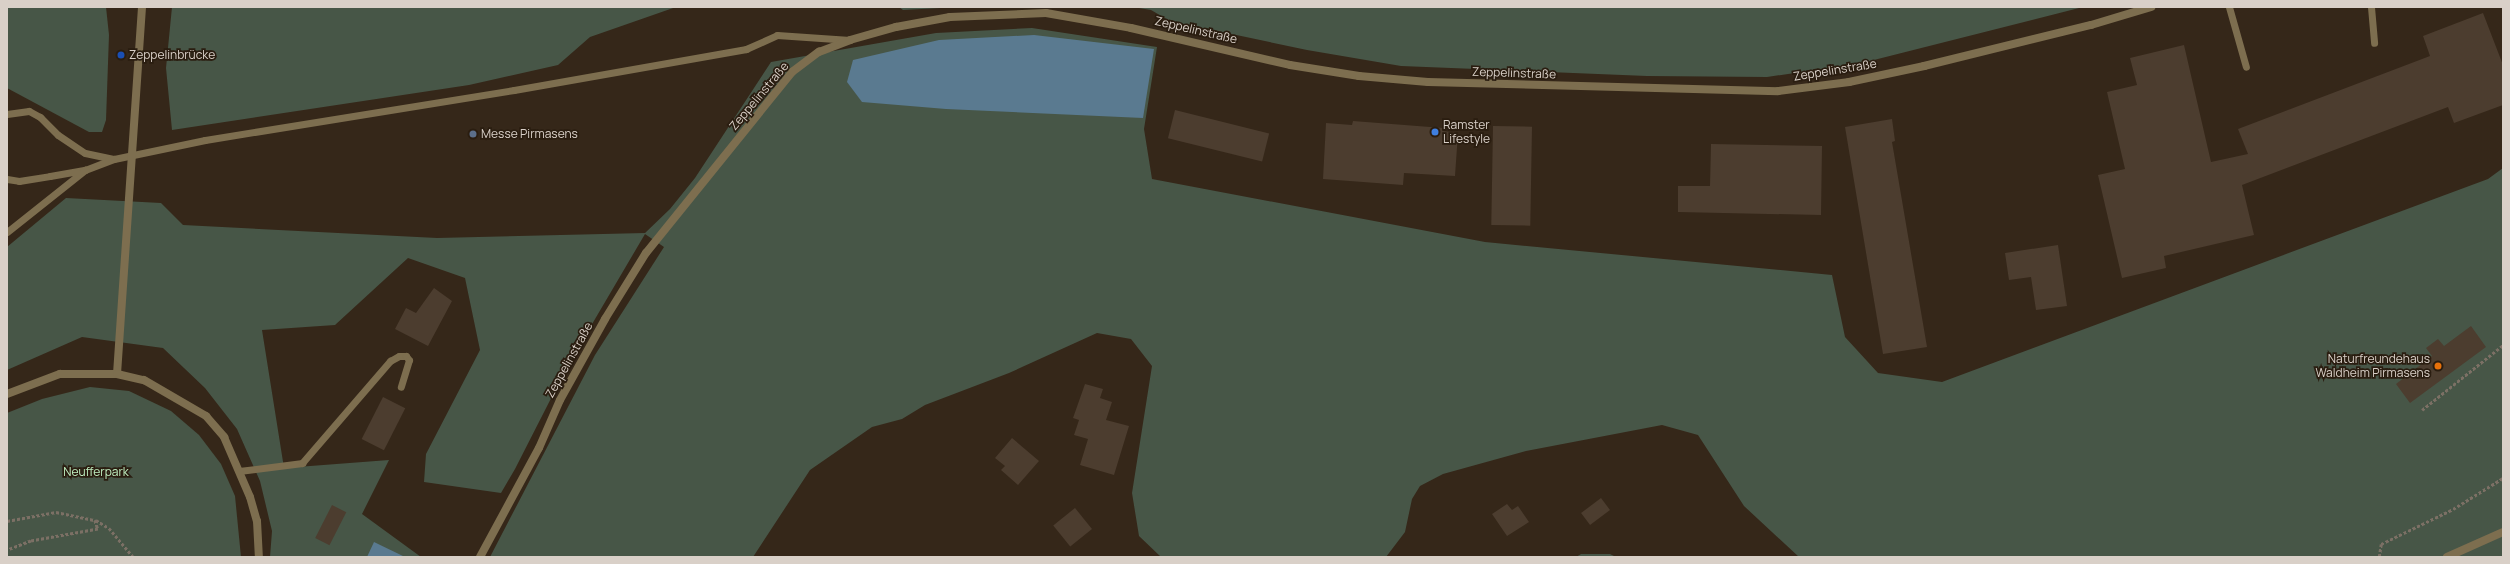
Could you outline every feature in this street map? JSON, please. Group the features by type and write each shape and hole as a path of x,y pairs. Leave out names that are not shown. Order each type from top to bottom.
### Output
{"street":[{"path":"117,374 142,7"},
{"name":"Zeppelinstraße","path":"480,557 539,448 560,400 605,319 646,253 792,72 819,52 850,40 896,27 950,17 1046,13 1131,28 1290,65 1359,76 1428,82 1778,92 1849,82 1924,66 2091,25 2151,7"},
{"path":"7,394 60,374 117,374 144,380 206,416 224,437 239,471 257,522 259,557"},
{"path":"2447,557 2503,532"}],"lane":[{"path":"2229,7 2246,67"},
{"path":"2371,7 2374,43"},
{"path":"7,179 34,179 85,170 114,159 205,140 514,90 746,49 777,35 850,40"},
{"path":"7,114 29,111 40,117 58,135 85,153 114,159"},
{"path":"7,232 85,170"},
{"path":"239,471 302,464 390,361 399,356 406,356 409,360 400,387"}],"path":[{"path":"2422,410 2503,345"},
{"path":"2379,557 2381,544 2453,509 2503,478"},
{"path":"7,521 56,512 95,520 109,528 133,557"},
{"path":"7,550 31,541 98,529 95,520"}],"green space":[{"path":"7,7 106,7 109,35 106,120 102,132 89,132 7,88"},
{"path":"172,7 676,7 590,37 558,65 469,85 172,130 166,68"},
{"path":"899,7 959,7 903,10"},
{"path":"1133,7 2083,7 1862,63 1767,77 1647,76 1401,66 1307,50 1170,21 1151,10"},
{"path":"1032,28 1157,47 1144,129 1152,179 1485,242 1832,275 1845,337 1878,373 1942,382 2488,179 2503,168 2503,557 1799,557 1744,506 1698,435 1662,425 1526,451 1443,474 1420,486 1412,499 1405,532 1386,557 1161,557 1139,536 1132,493 1152,366 1131,339 1097,333 1009,373 925,405 902,419 872,427 810,470 753,557 490,557 595,355 664,247 645,234 568,365 515,469 501,493 424,482 426,454 480,350 465,278 408,258 335,325 262,330 284,468 389,460 362,514 421,557 270,557 272,531 260,481 237,429 205,388 163,348 82,337 7,370 7,247 66,198 161,203 183,225 437,238 645,233 670,209 695,178 771,62 936,33"},
{"name":"Neufferpark","path":"90,387 129,391 171,411 199,435 221,464 235,496 241,557 7,557 7,413 42,399"},
{"path":"1581,554 1610,554 1616,557 1576,557"}],"water":[{"path":"1034,35 1154,49 1143,118 946,109 862,102 847,82 853,60 939,40"},
{"path":"374,542 405,557 367,557"}],"building":[{"path":"2483,13 2503,65 2503,105 2454,123 2448,107 2242,185 2254,235 2164,256 2166,268 2122,278 2098,175 2125,169 2107,92 2137,85 2130,58 2184,45 2211,162 2248,154 2238,129 2430,56 2423,36"},
{"path":"1175,110 1269,133 1262,162 1168,138"},
{"path":"1892,119 1895,141 1892,142 1927,347 1883,354 1845,127"},
{"path":"1353,121 1443,128 1443,131 1458,133 1455,176 1404,173 1403,185 1323,179 1326,123 1352,125"},
{"path":"1493,126 1532,127 1530,226 1491,225"},
{"path":"1711,144 1822,146 1821,215 1678,212 1678,186 1710,186"},
{"path":"2058,245 2067,306 2036,310 2031,277 2009,280 2005,253"},
{"path":"434,288 452,301 428,346 395,329 406,308 416,313"},
{"name":"Naturfreundehaus Waldheim Pirmasens","path":"2471,326 2486,347 2410,403 2396,384 2432,356 2426,348 2438,339 2444,346"},
{"path":"1085,384 1103,389 1100,398 1112,402 1106,420 1129,426 1114,475 1080,465 1088,439 1074,435 1079,420 1073,418"},
{"path":"383,397 405,408 384,450 362,439"},
{"path":"1012,438 1039,461 1018,485 1001,470 1005,466 995,458"},
{"path":"1601,498 1610,510 1590,525 1581,513"},
{"path":"1507,504 1512,510 1518,506 1529,522 1507,536 1492,514"},
{"path":"332,505 346,512 329,545 315,538"},
{"path":"1075,508 1092,529 1070,547 1053,526"}],"place":[{"name":"Zeppelinbrücke","path":"121,55"},
{"name":"Ramster Lifestyle","path":"1435,132"},
{"name":"Messe Pirmasens","path":"473,134"},
{"name":"Naturfreundehaus Waldheim Pirmasens","path":"2438,366"}]}
